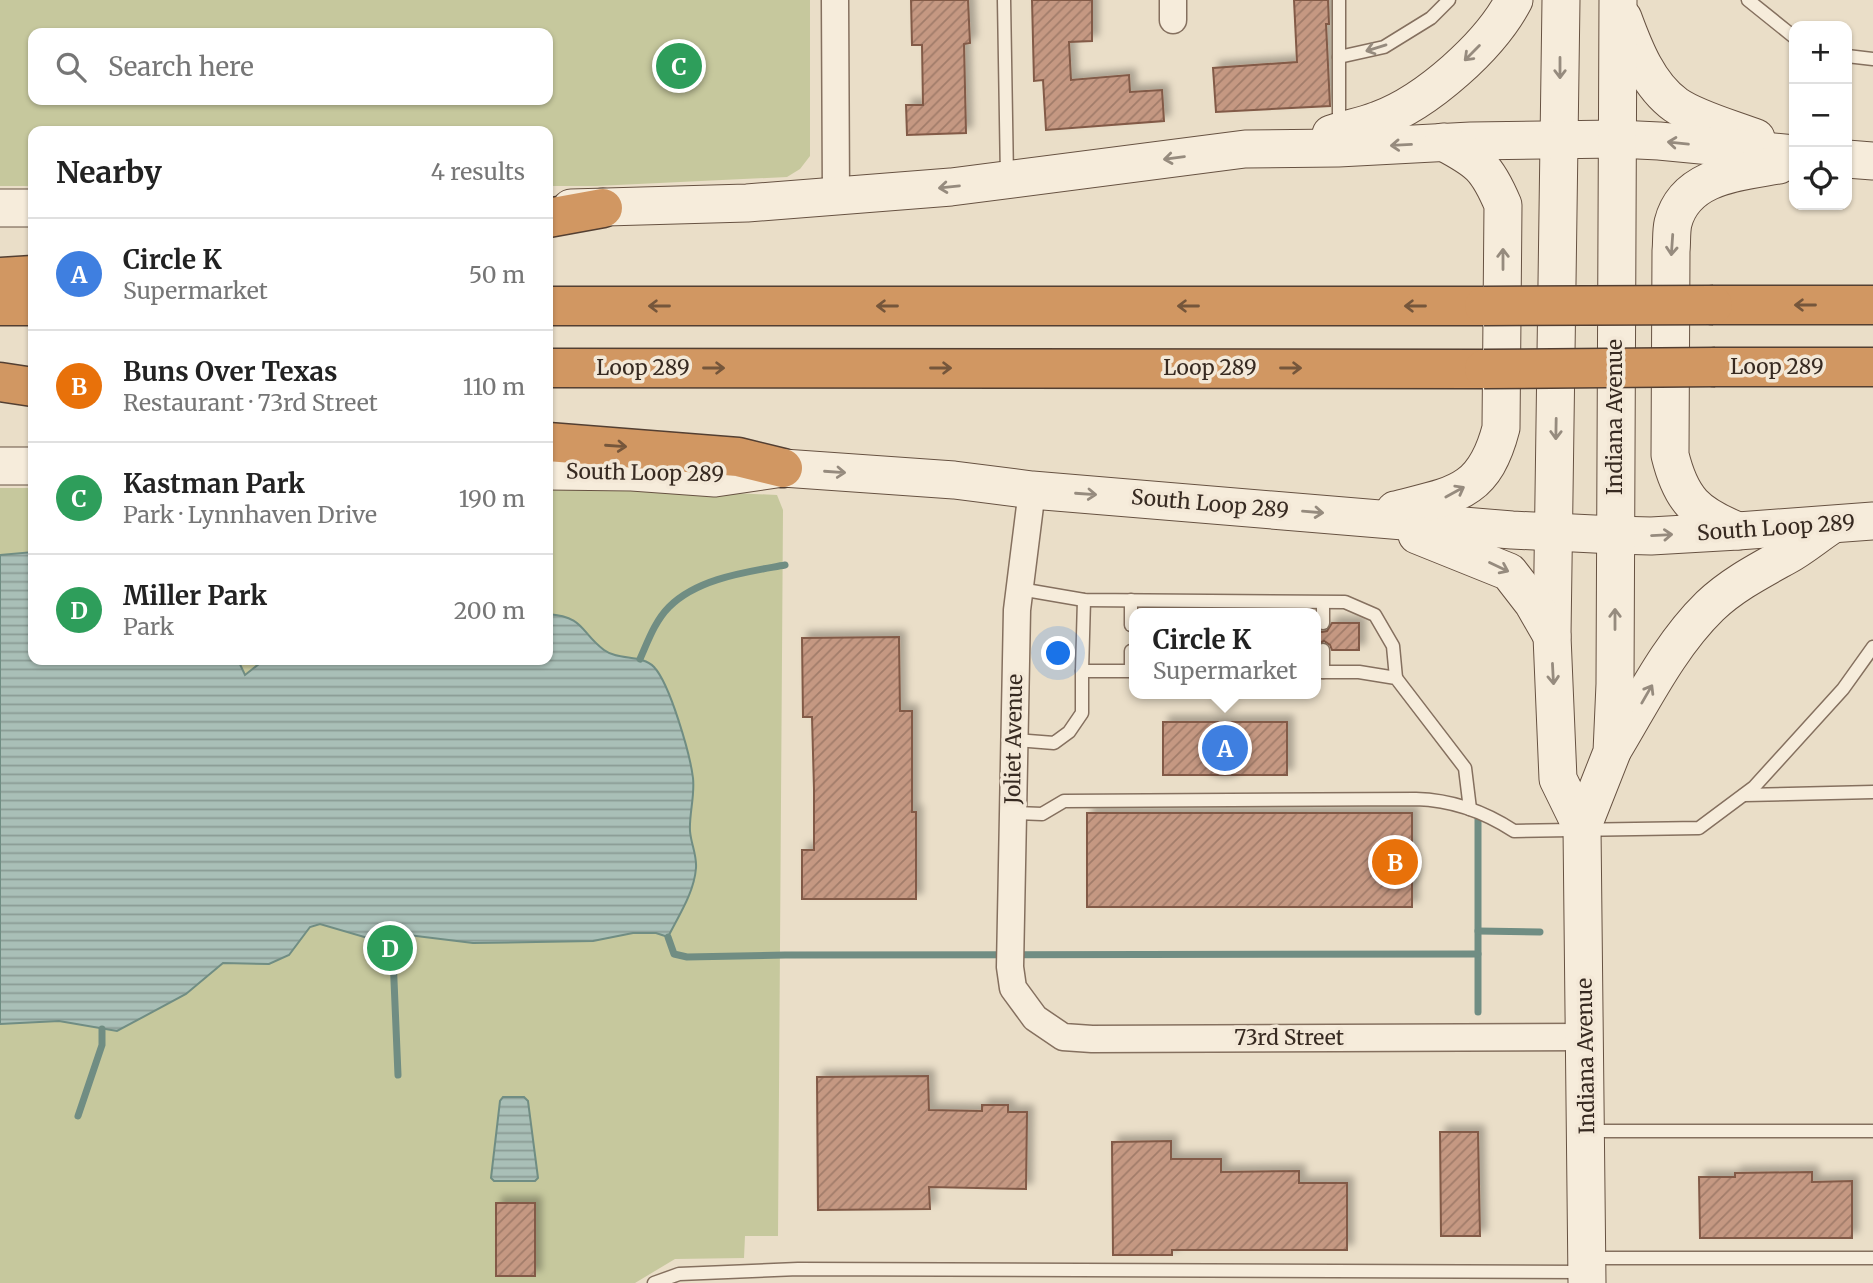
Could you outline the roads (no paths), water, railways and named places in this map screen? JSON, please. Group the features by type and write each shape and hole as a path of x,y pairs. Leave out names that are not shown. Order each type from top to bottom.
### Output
{"highway":[{"path":"553,217 603,208"},
{"path":"0,277 28,275"},
{"path":"553,306 1873,305"},
{"path":"0,306 28,306"},
{"path":"0,367 28,367"},
{"name":"Loop 289","path":"553,368 1873,367"},
{"path":"0,382 28,386"},
{"path":"553,442 738,457 783,468"}],"main road":[{"path":"553,208 747,204 951,187 1245,149 1339,131 1379,120 1433,90 1474,52 1506,16 1514,0"},
{"name":"Indiana Avenue","path":"1561,0 1552,636 1559,779 1582,828"},
{"path":"1618,3 1635,50 1653,80 1676,105 1789,150"},
{"name":"Indiana Avenue","path":"1587,1271 1582,828 1612,752 1615,684 1618,3"},
{"path":"1245,149 1617,139 1789,152"},
{"path":"1366,517 1449,497 1479,478 1495,452 1502,428 1503,205 1492,179 1472,158 1443,142"},
{"path":"1852,159 1873,161"},
{"path":"1738,531 1714,521 1694,508 1675,476 1670,455 1671,251 1674,221 1687,198 1709,180 1732,173 1789,164"},
{"path":"0,208 28,208"},
{"path":"0,466 28,466"},
{"name":"South Loop 289","path":"553,471 632,472 716,478 783,468 1614,535 1651,536 1873,521"},
{"path":"1366,517 1467,553 1509,572 1533,603 1552,636"},
{"path":"1612,752 1679,642 1710,606 1748,576 1788,555 1830,526"}],"street":[{"path":"835,0 836,197"},
{"name":"Joliet Avenue","path":"1013,988 1010,967 1017,610 1032,490"},
{"name":"73rd Street","path":"1013,988 1035,1018 1063,1037 1586,1037"}],"lane":[{"path":"1004,0 1007,180"},
{"path":"1339,0 1339,131"},
{"path":"1339,57 1384,47 1431,18 1449,0"},
{"path":"1748,0 1789,33"},
{"path":"1852,58 1873,60"},
{"path":"1020,589 1084,600 1131,600 1167,607 1292,608 1345,602 1375,615 1393,646 1396,678 1465,768 1470,809"},
{"path":"1015,740 1054,743 1069,732 1082,713 1084,600"},
{"path":"1131,600 1131,608"},
{"path":"1323,603 1323,623"},
{"path":"1013,813 1042,814 1064,801 1426,799 1491,816 1514,831 1699,828 1754,787 1843,689 1873,647"},
{"path":"1321,665 1323,650"},
{"path":"1082,671 1129,671"},
{"path":"1321,672 1396,678"},
{"path":"1743,795 1873,792"},
{"path":"1586,1131 1873,1131"},
{"path":"654,1283 678,1274 798,1269 1587,1271 1873,1258"}],"water":[{"path":"28,552 28,665 240,665 245,675 258,665 553,665 553,615 576,622 604,650 649,663 660,676 673,703 693,778 690,831 696,859 695,877 668,937 656,933 633,933 593,941 473,943 392,933 371,939 320,924 310,927 289,955 269,964 223,963 186,994 117,1031 59,1021 0,1024 0,555"},
{"path":"503,1097 524,1097 528,1101 538,1178 535,1181 494,1181 491,1178 500,1101"}],"waterway":[{"path":"640,659 660,618 681,597 724,578 785,565"},
{"path":"1478,815 1478,1012"},
{"path":"1478,931 1540,932"},
{"path":"392,933 398,1075"},
{"path":"668,937 674,954 687,957 1478,954"},
{"path":"78,1116 102,1045 102,1029"}],"place":[{"name":"Kastman Park","path":"679,66"},
{"name":"Circle K","path":"1225,748"},
{"name":"Buns Over Texas","path":"1395,862"},
{"name":"Miller Park","path":"390,948"}]}
